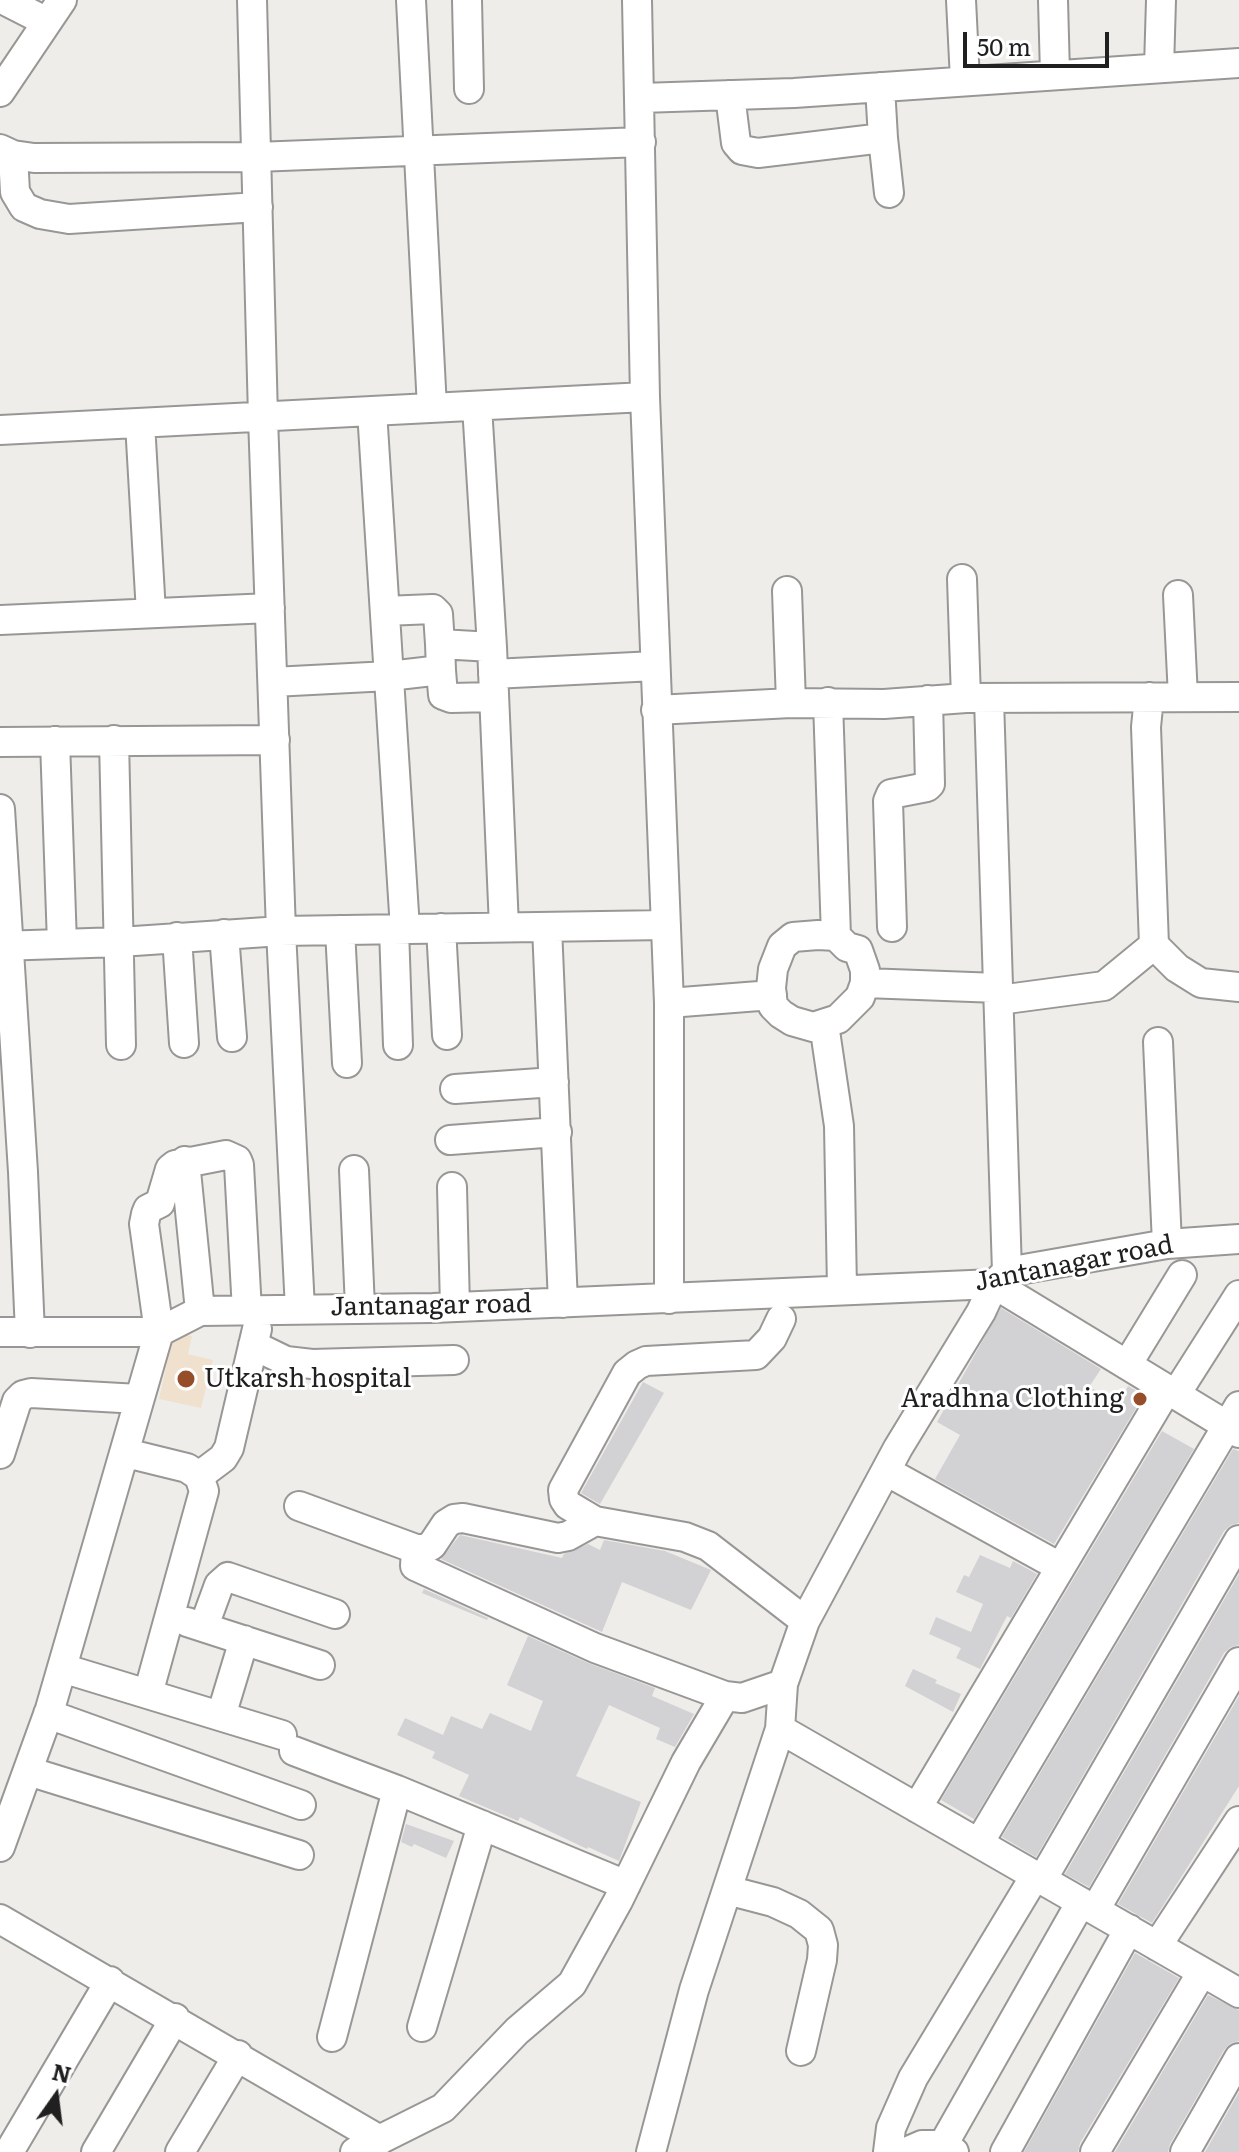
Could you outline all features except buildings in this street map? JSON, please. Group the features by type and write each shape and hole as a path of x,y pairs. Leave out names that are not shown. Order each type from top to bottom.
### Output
{"street":[{"path":"4,0 55,11 5,75"},
{"path":"252,0 281,931 300,1309"},
{"path":"411,0 432,408"},
{"path":"467,0 469,89"},
{"path":"637,0 645,397 669,1003 669,1299"},
{"path":"961,0 965,80"},
{"path":"1053,0 1055,74"},
{"path":"1159,68 1161,0"},
{"path":"641,98 880,87 1239,63"},
{"path":"880,87 889,193"},
{"path":"730,95 736,143 747,152 883,138"},
{"path":"258,207 69,219 40,214 24,207 15,192 6,152 34,158 256,157 641,142"},
{"path":"0,430 645,397"},
{"path":"477,406 504,927"},
{"path":"372,411 389,676 400,929 398,1045"},
{"path":"140,423 151,613"},
{"path":"651,2152 694,1990 780,1729 783,1684 805,1621 886,1471 1000,1278 999,994 978,698 962,579"},
{"path":"787,591 791,703"},
{"path":"1178,595 1183,697"},
{"path":"0,620 270,608"},
{"path":"385,611 433,609 438,614 443,695 451,698 493,672"},
{"path":"273,682 389,676 440,657 493,672 655,666"},
{"path":"1149,697 1146,727 1154,945 1177,968 1201,983 1239,987"},
{"path":"656,710 828,702 884,704 978,698 1239,697"},
{"path":"892,927 888,801 891,794 930,784 928,700"},
{"path":"828,702 836,936 847,947 858,950 865,970 865,983 860,997 838,1019 813,1027 792,1021 773,1006 773,969 782,946 793,937 836,936"},
{"path":"114,740 121,1045"},
{"path":"0,742 275,740"},
{"path":"55,741 62,944"},
{"path":"0,809 5,946 30,1333"},
{"path":"5,946 281,931 666,925"},
{"path":"547,927 563,1303"},
{"path":"441,928 447,1035"},
{"path":"340,930 347,1063"},
{"path":"224,934 232,1037"},
{"path":"177,937 184,1043"},
{"path":"865,983 999,994 1104,986 1154,945"},
{"path":"669,1003 772,995"},
{"path":"824,1024 839,1126 837,1160 842,1289"},
{"path":"1158,1042 1167,1244"},
{"path":"455,1089 554,1082"},
{"path":"450,1140 557,1132"},
{"path":"0,1847 9,1797 28,1771 48,1714 159,1332 144,1224 148,1209 160,1203 170,1169 185,1161 226,1155 237,1160 239,1165 254,1311 253,1345 229,1448 223,1458 199,1476"},
{"path":"185,1161 200,1311"},
{"path":"354,1170 360,1308"},
{"path":"452,1187 455,1307"},
{"name":"Jantanagar road","path":"159,1332 200,1311 455,1307 669,1299 1000,1278 1167,1244 1239,1239"},
{"path":"1127,1365 1182,1275"},
{"path":"979,1843 1235,1422 1171,1392 1000,1278"},
{"path":"917,1808 1060,1567 1171,1392 1239,1295"},
{"path":"781,1319 772,1338 756,1355 646,1361 627,1373 563,1490 568,1505 595,1521 685,1537 708,1546 805,1621"},
{"path":"0,1332 159,1332"},
{"path":"253,1345 286,1361 312,1364 454,1360"},
{"path":"0,1454 17,1401 23,1395 139,1399"},
{"path":"126,1453 187,1468 199,1476 204,1491 148,1694"},
{"path":"886,1471 1060,1567"},
{"path":"299,1506 416,1549 432,1545 446,1524 454,1519 463,1518 558,1538 595,1521"},
{"path":"888,2152 891,2128 913,2078 1038,1878 1239,1540"},
{"path":"416,1549 415,1566 595,1648 725,1696 742,1698 783,1684"},
{"path":"204,1626 219,1585 228,1577 335,1614"},
{"path":"169,1618 204,1626 320,1665"},
{"path":"221,1716 244,1640"},
{"path":"906,2152 922,2145 949,2149 1088,1906 1239,1662"},
{"path":"62,1668 221,1716 626,1885"},
{"path":"0,1919 238,2055 368,2146 443,2108 517,2031 572,1984 626,1885 686,1762 725,1696"},
{"path":"48,1714 301,1805"},
{"path":"780,1729 1239,1993"},
{"path":"28,1771 299,1855"},
{"path":"332,2037 397,1790"},
{"path":"1157,1946 1239,1821"},
{"path":"422,2027 482,1825"},
{"path":"727,1890 773,1902 799,1914 819,1930 823,1945 822,1960 801,2051"},
{"path":"1005,2152 1129,1929"},
{"path":"1095,2152 1202,1972"},
{"path":"9,2152 110,1981"},
{"path":"96,2152 175,2018"},
{"path":"180,2152 238,2055"},
{"path":"1185,2152 1239,2058"}],"shaded area":[{"name":"Utkarsh hospital","path":"174,1332 192,1336 188,1354 213,1360 201,1408 159,1399"}],"place":[{"name":"Utkarsh hospital","path":"186,1379"},
{"name":"Aradhna Clothing","path":"1140,1399"}]}
